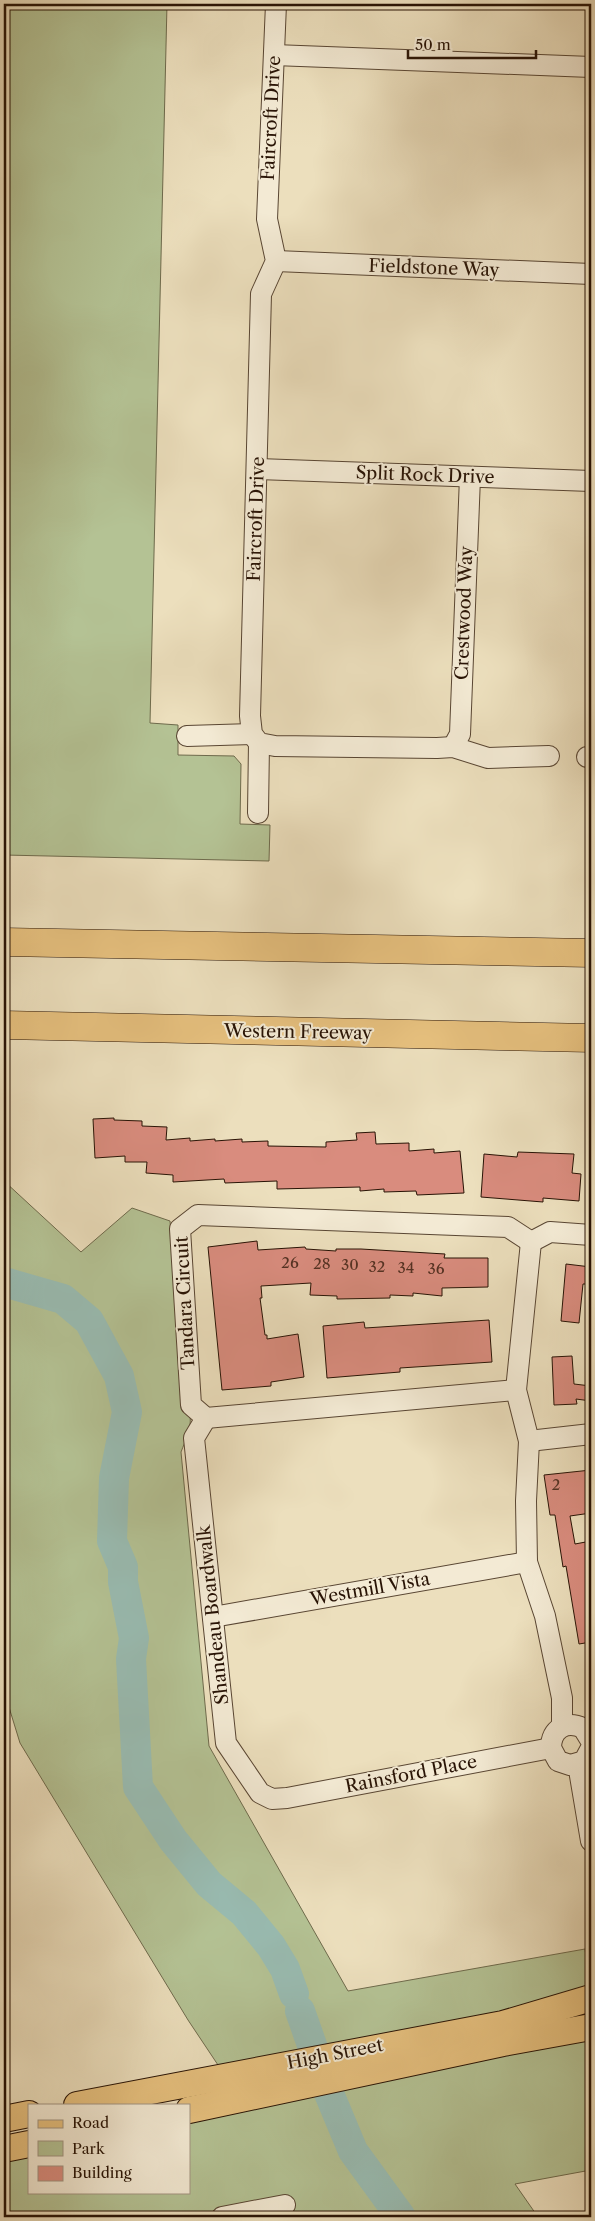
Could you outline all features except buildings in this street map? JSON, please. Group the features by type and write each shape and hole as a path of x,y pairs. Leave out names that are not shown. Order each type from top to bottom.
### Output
{"highway":[{"path":"4,942 591,953"},
{"name":"Western Freeway","path":"4,1025 591,1038"}],"main road":[{"name":"High Street","path":"82,2104 503,2024 591,1998"},
{"name":"High Street","path":"190,2110 503,2043 591,2027"},
{"path":"4,2119 28,2114"},
{"path":"4,2149 28,2144"}],"street":[{"name":"Faircroft Drive","path":"258,813 256,738 250,716 258,469 261,294 276,261 266,219 276,4"},
{"path":"274,55 591,67"},
{"name":"Fieldstone Way","path":"276,261 591,274"},
{"name":"Split Rock Drive","path":"258,469 591,481"},
{"name":"Crestwood Way","path":"452,746 460,734 470,477"},
{"path":"187,736 256,738 275,746 437,748 452,746 488,758 549,756"},
{"name":"Tandara Circuit","path":"206,1418 191,1405 180,1229 198,1215 508,1227 531,1242"},
{"path":"562,1726 562,1698 545,1616 527,1562 526,1501 529,1441 516,1390 531,1242 550,1232 591,1235"},
{"path":"206,1418 516,1390"},
{"name":"Shandeau Boardwalk","path":"206,1418 194,1438 226,1743 260,1793 272,1799"},
{"path":"529,1441 591,1434"},
{"name":"Westmill Vista","path":"214,1617 527,1562"},
{"path":"591,1739 583,1728 576,1725 562,1726 554,1734 551,1748 558,1761 564,1764 578,1764 589,1756 591,1748"},
{"name":"Rainsford Place","path":"272,1799 287,1798 551,1748"},
{"path":"578,1764 591,1841"},
{"path":"222,2217 284,2205"}],"green space":[{"path":"4,4 167,4 150,723 178,725 178,755 234,756 241,764 240,824 270,825 269,861 4,855"},
{"path":"4,1181 81,1252 132,1208 170,1221 184,1397 190,1419 189,1431 181,1452 209,1746 348,1991 585,1949 589,1982 585,2036 591,2038 591,2170 515,2184 538,2217 291,2217 290,2214 275,2217 4,2217 4,2153 28,2148 28,2194 190,2194 190,2116 244,2104 188,2020 20,1743 4,1691"}],"waterway":[{"path":"4,1282 63,1299 89,1321 119,1376 127,1412 114,1478 112,1541 123,1567 123,1582 134,1638 131,1659 138,1787 173,1840 209,1884 244,1913 271,1946 285,1969 294,1994"},
{"path":"300,2011 313,2048"},
{"path":"328,2091 353,2151 401,2217"}]}
